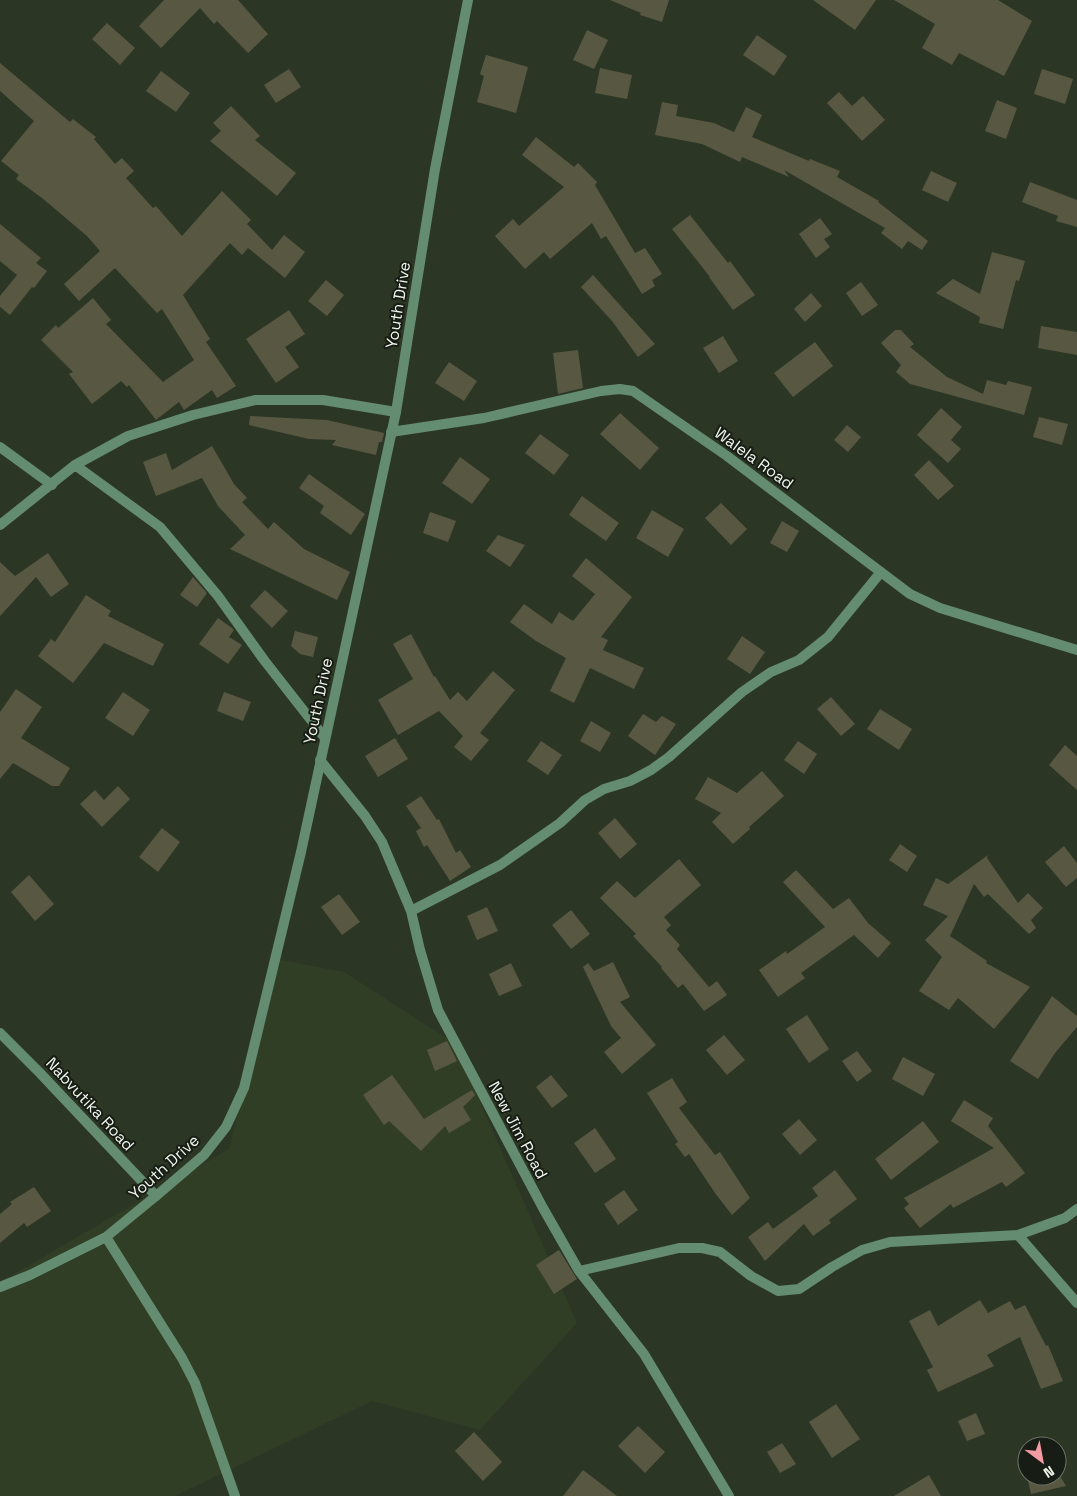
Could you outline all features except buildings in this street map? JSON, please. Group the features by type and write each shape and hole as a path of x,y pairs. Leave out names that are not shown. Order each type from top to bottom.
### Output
{"street":[{"name":"Youth Drive","path":"0,1287 30,1275 106,1237 204,1155 226,1127 244,1088 294,881 396,412 435,169 468,0"},
{"name":"Walela Road","path":"391,432 484,418 601,391 620,389 633,391 727,456 910,594 940,608 1077,650"},
{"path":"0,525 75,465 128,436 194,415 255,400 323,400 396,412"},
{"path":"0,447 52,485"},
{"path":"75,465 160,527 218,596 264,660 325,738"},
{"path":"411,911 500,865 560,823 586,800 604,789 637,777 670,757 742,692 771,672 799,660 828,637 882,572"},
{"name":"New Jim Road","path":"320,760 365,816 382,842 411,911 420,950 438,1010 538,1200 579,1271 644,1354 729,1496"},
{"name":"Nabvutika Road","path":"0,1033 156,1196"},
{"path":"579,1271 679,1248 702,1248 720,1252 751,1276 778,1291 799,1289 862,1250 890,1242 1018,1236 1065,1218 1077,1209"},
{"path":"1018,1236 1077,1303"},
{"path":"106,1237 182,1358 195,1383 235,1496"}],"shaded area":[{"path":"276,959 344,972 454,1043 577,1323 480,1430 372,1401 175,1496 0,1496 0,1282 229,1149"}]}
